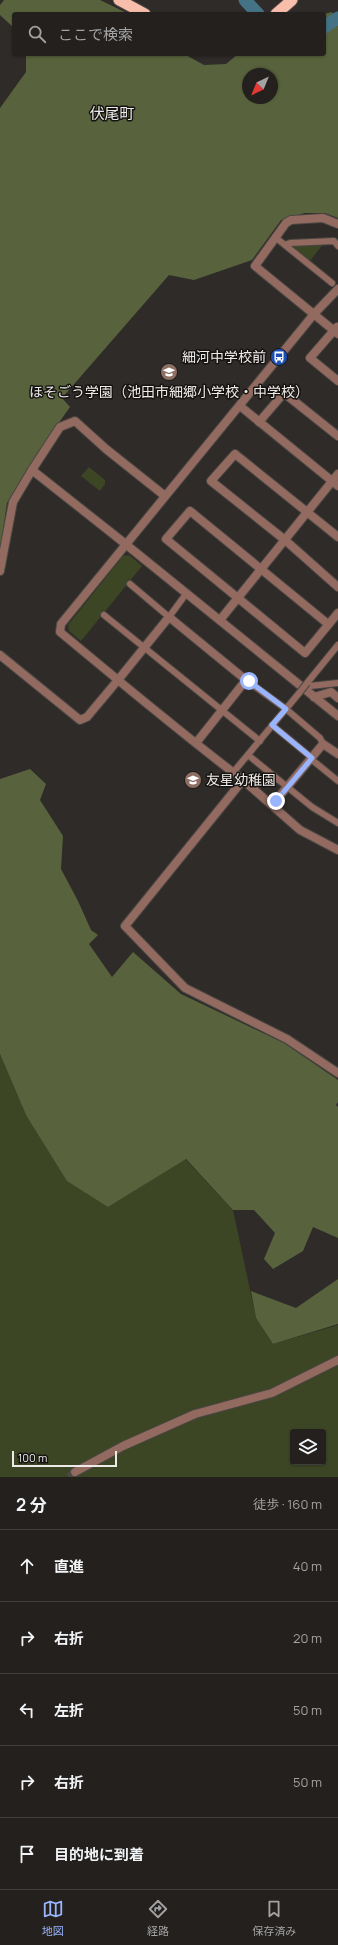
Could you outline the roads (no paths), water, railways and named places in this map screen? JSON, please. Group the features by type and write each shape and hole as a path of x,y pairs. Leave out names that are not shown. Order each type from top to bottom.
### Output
{"highway":[{"path":"119,0 141,12"},
{"path":"278,12 292,0"}],"street":[{"path":"338,224 322,218 291,220 286,223 255,266 314,314 337,330 310,358 338,381"},
{"path":"275,238 335,286 240,406 61,624 60,632 243,780 300,830 338,850"},
{"path":"285,245 290,243 334,241 338,246"},
{"path":"259,422 284,393 338,436"},
{"path":"240,406 335,484"},
{"path":"0,571 13,502 60,427 75,421 106,449 165,496"},
{"path":"338,537 235,454 211,481 285,540 338,587"},
{"path":"32,470 126,544 338,716"},
{"path":"220,620 307,512 335,484 338,474"},
{"path":"328,624 190,511 166,539 305,653 338,614"},
{"path":"130,584 246,680 286,709 320,738 323,744 338,754"},
{"path":"0,655 80,720 87,717 183,598"},
{"path":"104,615 260,741"},
{"path":"236,769 300,692 309,684 338,645"},
{"path":"196,743 246,680"},
{"path":"309,684 338,683"},
{"path":"314,697 331,692 338,698"},
{"path":"272,725 338,781"},
{"path":"272,805 323,744"},
{"path":"248,755 312,807 338,823"},
{"path":"243,780 126,926 185,988 287,1039 338,1073"},
{"path":"75,1472 124,1446 195,1414 272,1394 338,1360"}],"waterway":[{"path":"245,0 256,12"},
{"path":"326,26 338,18"}],"tunnel":[{"path":"69,1477 75,1472"}],"place":[{"name":"細河中学校前","path":"279,357"},
{"name":"ほそごう学園（池田市細郷小学校・中学校）","path":"169,372"},
{"name":"友星幼稚園","path":"193,780"}],"district":[{"name":"伏尾町","path":"112,114"}]}
